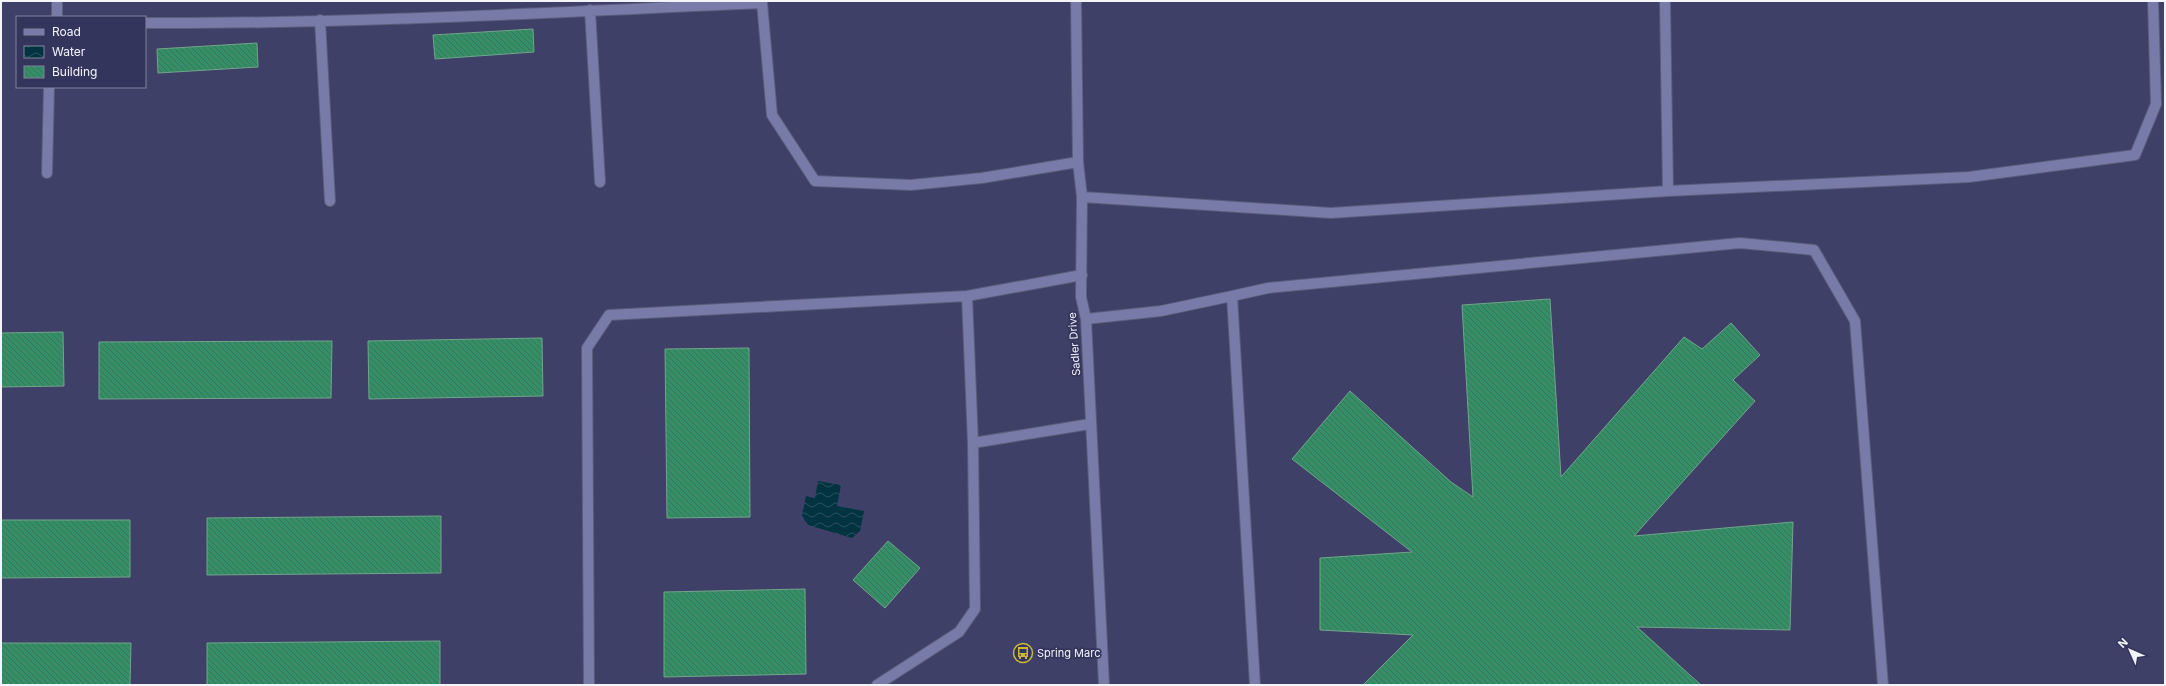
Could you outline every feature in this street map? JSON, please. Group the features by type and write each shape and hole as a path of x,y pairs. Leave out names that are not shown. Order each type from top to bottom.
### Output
{"street":[{"path":"56,16 58,1"},
{"name":"Sadler Drive","path":"1076,1 1078,162 1082,196 1081,297 1086,319 1104,685"},
{"path":"1665,1 1668,191"},
{"path":"1082,196 1331,212 1668,191 1969,177 2135,155 2156,104 2153,1"},
{"path":"146,24 220,24 762,2 772,115 815,181 911,185 982,178 1078,162"},
{"path":"590,10 600,182"},
{"path":"320,20 330,201"},
{"path":"47,173 49,88"},
{"path":"1086,319 1161,311 1268,288 1740,243 1814,250 1854,321 1883,685"},
{"path":"589,685 587,348 609,316 967,296 1082,275"},
{"path":"877,685 960,632 975,610 973,443 967,296"},
{"path":"1232,296 1255,685"},
{"path":"973,443 1090,424"}],"water":[{"path":"818,481 841,485 837,506 864,511 860,531 852,538 808,525 802,516 806,496 815,498"}],"building":[{"path":"533,29 534,52 435,59 433,35"},
{"path":"257,43 258,67 158,73 157,49"},
{"path":"1550,299 1561,477 1684,337 1702,349 1731,323 1760,355 1733,380 1755,401 1634,536 1793,522 1790,630 1637,627 1701,685 1363,685 1413,635 1320,630 1320,558 1412,552 1292,459 1350,391 1451,482 1473,497 1462,305"},
{"path":"63,332 64,386 1,387 1,333"},
{"path":"542,338 543,396 369,399 368,341"},
{"path":"332,341 331,398 99,399 99,342"},
{"path":"749,348 750,517 667,518 665,349"},
{"path":"441,516 441,573 207,575 207,518"},
{"path":"1,520 130,520 130,577 1,578"},
{"path":"888,541 920,568 885,608 853,580"},
{"path":"805,589 806,674 664,677 664,592"},
{"path":"440,641 440,685 207,685 207,643"},
{"path":"1,643 131,643 130,685 1,685"}],"place":[{"name":"Spring Marc","path":"1023,653"}]}
